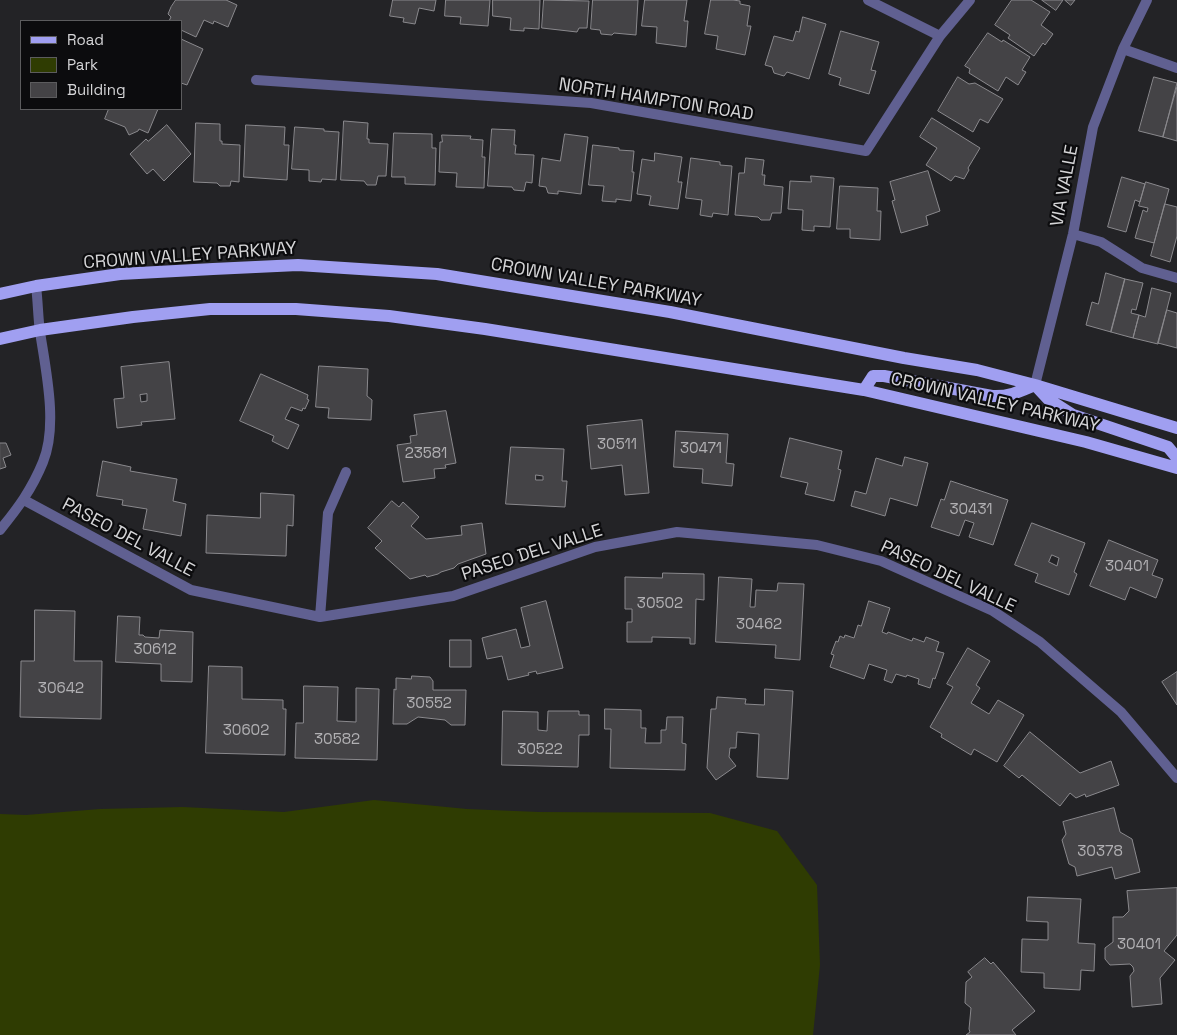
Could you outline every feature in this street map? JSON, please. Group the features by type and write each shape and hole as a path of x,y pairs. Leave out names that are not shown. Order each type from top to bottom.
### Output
{"main road":[{"name":"CROWN VALLEY PARKWAY","path":"0,294 36,286 120,274 298,265 437,274 670,312 904,358 977,370 1035,385 1177,428"},
{"name":"CROWN VALLEY PARKWAY","path":"0,339 40,330 133,317 210,309 296,310 361,314 485,329 864,390 1086,442 1177,468"},
{"path":"864,390 873,376 898,378 992,396 1010,395 1035,385 1048,399 1073,415 1168,447 1177,458"}],"street":[{"path":"868,0 940,36"},
{"name":"NORTH HAMPTON ROAD","path":"256,80 591,103 866,151 940,36 970,0"},
{"name":"VIA VALLE","path":"1035,385 1072,234 1093,127 1123,49 1148,0"},
{"path":"1123,49 1177,68"},
{"path":"1072,234 1101,242 1142,268 1177,278"},
{"path":"0,530 24,500 44,461 48,442 49,408 47,375 36,286"},
{"path":"320,617 328,514 346,472"},
{"name":"PASEO DEL VALLE","path":"24,500 191,590 320,617 453,596 595,546 677,532 817,546 881,561 993,611 1040,642 1120,712 1177,778"}],"green space":[{"path":"374,800 467,809 539,812 710,813 777,831 817,885 820,965 813,1035 0,1035 0,814 26,815 100,809 183,807 284,812"}],"building":[{"path":"176,0 226,0 237,5 228,27 214,21 213,24 204,20 196,37 182,30 182,20 170,20 171,17 168,14"},
{"path":"393,0 436,0 434,11 419,8 415,24 403,22 404,18 390,16"},
{"path":"446,0 490,0 488,26 460,24 461,17 445,16"},
{"path":"493,0 540,0 539,29 524,28 524,31 510,30 511,18 493,16"},
{"path":"544,0 589,1 587,28 579,28 577,32 542,28"},
{"path":"593,0 638,0 636,35 601,34 600,30 591,29"},
{"path":"645,0 687,0 684,21 688,21 686,47 656,43 657,27 642,26"},
{"path":"711,0 740,1 740,4 750,6 747,26 751,26 745,55 716,49 718,36 705,34"},
{"path":"1012,0 1031,0 1050,12 1041,25 1053,34 1045,45 1043,43 1034,56 1008,38 1010,35 995,25"},
{"path":"1042,0 1063,0 1056,10"},
{"path":"1065,0 1075,0 1071,5"},
{"path":"803,17 826,24 809,79 787,72 784,76 774,73 772,67 765,65 774,36 793,41 796,31 799,32"},
{"path":"841,31 879,42 871,70 876,71 869,94 839,85 841,78 829,74"},
{"path":"988,33 1030,57 1022,70 1026,72 1018,85 1006,77 998,91 969,73 970,69 965,66"},
{"path":"182,39 203,49 187,85 182,83"},
{"path":"958,77 969,84 975,83 1003,99 988,123 980,119 973,132 938,111"},
{"path":"1154,77 1177,83 1163,137 1139,131"},
{"path":"1177,87 1177,141 1163,137"},
{"path":"109,110 158,110 148,133 139,129 129,135 125,127 105,119"},
{"path":"932,118 980,148 964,179 955,176 951,181 926,165 937,148 920,137"},
{"path":"344,121 368,123 367,139 369,139 369,143 388,144 386,176 378,176 376,185 367,185 364,181 341,180"},
{"path":"196,123 220,124 220,141 222,141 222,144 240,145 239,182 231,181 230,186 220,186 217,183 194,182"},
{"path":"167,125 191,154 164,181 153,169 147,174 130,154 146,139 148,141"},
{"path":"246,125 285,127 284,145 289,145 287,180 244,177"},
{"path":"295,127 339,132 336,180 322,179 321,182 309,181 309,170 292,169"},
{"path":"492,129 515,130 515,154 534,155 532,183 526,182 524,191 514,190 512,187 488,186"},
{"path":"394,133 432,134 432,148 436,148 435,185 405,184 405,177 392,177"},
{"path":"565,134 588,137 581,194 558,191 558,194 548,193 546,187 539,186 542,158 560,161"},
{"path":"442,135 471,136 470,139 483,140 482,157 485,157 484,188 456,187 457,173 439,172"},
{"path":"593,145 634,151 631,201 616,199 616,202 602,201 604,186 589,185"},
{"path":"655,153 682,157 678,182 682,182 678,209 649,205 651,196 637,194 642,159 654,161"},
{"path":"691,158 720,162 720,165 732,166 728,215 713,213 712,217 700,215 702,200 686,198"},
{"path":"746,158 764,160 762,175 765,175 764,185 783,187 781,213 772,213 770,220 735,215 739,173 744,173"},
{"path":"928,171 940,211 926,216 928,225 901,233 892,201 895,200 890,182"},
{"path":"811,176 834,178 830,227 814,226 814,231 802,230 803,210 788,209 790,181 811,182"},
{"path":"1122,177 1145,184 1140,202 1135,200 1126,232 1108,227"},
{"path":"1146,182 1169,189 1154,243 1135,238 1143,210 1147,212 1148,208 1139,206"},
{"path":"840,186 878,188 877,211 881,211 880,240 850,238 850,229 837,229"},
{"path":"1165,204 1177,207 1177,236 1170,262 1151,256"},
{"path":"1106,273 1125,279 1111,332 1086,325 1092,302 1098,304"},
{"path":"1125,279 1143,283 1136,310 1132,309 1131,313 1139,315 1133,338 1111,332"},
{"path":"1152,288 1171,293 1158,344 1133,338 1139,315 1145,317"},
{"path":"1167,310 1177,313 1177,348 1158,343"},
{"path":"169,362 175,419 141,422 142,425 117,428 114,399 124,398 121,367","holes":["147,394 147,401 141,402 140,395"]},
{"path":"319,366 368,369 367,396 372,400 371,420 328,418 329,408 316,407"},
{"path":"261,374 308,395 307,399 309,400 305,409 303,408 302,411 291,407 285,419 299,425 288,449 272,441 274,436 240,421"},
{"path":"446,411 456,463 445,465 446,468 434,469 435,478 403,482 397,445 411,443 410,436 417,435 414,415"},
{"path":"642,420 649,493 625,495 622,465 591,469 587,426"},
{"path":"676,431 728,434 726,463 734,464 732,486 702,483 703,469 674,467"},
{"path":"790,438 842,451 838,469 841,470 834,501 805,494 808,483 781,477"},
{"path":"0,443 6,443 11,455 3,458 6,467 0,469"},
{"path":"511,447 564,449 562,481 567,481 565,507 506,504","holes":["536,475 543,476 543,480 536,480"]},
{"path":"905,457 928,463 917,506 890,498 885,516 851,506 855,491 866,494 876,458 902,466"},
{"path":"103,461 131,467 130,471 177,479 173,501 186,504 181,536 143,529 147,509 122,505 123,500 97,496"},
{"path":"951,481 1008,500 993,545 969,537 974,523 965,520 959,536 931,527 941,499 944,500"},
{"path":"261,493 294,495 293,526 287,525 286,556 206,553 207,515 260,518"},
{"path":"392,501 399,507 403,502 419,517 411,526 426,539 462,535 461,526 482,523 486,554 458,564 454,568 438,574 410,579 375,548 382,541 368,528"},
{"path":"1032,523 1085,543 1074,572 1077,574 1069,595 1035,582 1038,574 1015,565","holes":["1052,555 1059,558 1057,566 1049,562"]},
{"path":"1109,540 1158,560 1152,575 1163,579 1156,598 1130,587 1125,600 1090,586"},
{"path":"663,573 704,574 704,600 696,599 695,644 690,644 690,638 652,637 652,642 627,642 627,622 632,622 632,609 625,609 625,577 662,578"},
{"path":"719,577 752,579 750,607 755,607 756,590 777,591 778,583 804,584 800,660 775,658 776,645 716,642"},
{"path":"546,601 563,668 537,674 536,671 528,673 529,675 508,680 502,656 487,659 482,638 516,629 521,648 530,646 521,608"},
{"path":"869,601 890,608 882,632 887,634 888,632 912,641 913,638 924,642 926,637 939,642 936,651 944,653 930,688 918,684 919,679 907,675 906,677 896,674 892,683 884,680 887,670 869,664 864,679 830,667 834,655 831,654 836,641 838,642 840,636 844,638 845,635 854,638 858,625 861,626"},
{"path":"35,610 75,611 74,661 102,661 101,719 20,717 21,661 34,661"},
{"path":"118,616 140,617 139,635 145,637 159,638 160,630 193,632 192,682 161,681 161,664 116,662"},
{"path":"450,640 471,640 471,667 450,667"},
{"path":"968,648 990,661 976,685 980,688 971,703 989,714 998,700 1024,715 997,762 974,749 971,755 941,737 942,734 930,727 953,687 947,684"},
{"path":"209,666 242,667 242,699 283,700 283,709 286,709 285,755 206,753"},
{"path":"1177,672 1177,705 1162,682"},
{"path":"412,676 430,677 433,681 433,690 466,690 465,725 451,725 445,720 418,717 407,724 393,724 396,678 411,679"},
{"path":"304,686 338,687 337,721 356,722 356,688 379,689 377,760 295,758 296,723 303,723"},
{"path":"765,689 793,691 788,779 757,777 759,734 737,732 736,748 730,748 729,757 736,766 716,780 707,768 711,709 716,709 717,697 746,699 745,704 764,705"},
{"path":"605,709 641,710 641,728 646,728 645,743 661,743 661,730 666,730 667,717 683,717 682,743 686,744 685,770 610,768 611,729 605,729"},
{"path":"503,711 538,712 538,730 547,731 548,711 579,711 579,715 589,715 589,735 579,735 578,767 502,765"},
{"path":"1030,732 1080,773 1111,761 1119,785 1086,797 1085,794 1076,798 1070,793 1060,806 1022,775 1019,778 1004,766"},
{"path":"1114,808 1120,832 1132,839 1140,872 1115,879 1112,867 1077,876 1075,867 1069,864 1062,840 1066,834 1063,822"},
{"path":"1177,888 1177,935 1164,951 1175,960 1160,978 1162,1004 1132,1007 1130,976 1134,971 1133,967 1130,964 1110,965 1105,959 1105,948 1113,942 1113,917 1123,917 1129,911 1127,891"},
{"path":"1028,897 1081,899 1078,943 1095,944 1094,971 1081,970 1080,990 1044,988 1044,973 1021,972 1022,939 1048,940 1048,922 1027,921"},
{"path":"985,958 991,964 993,962 1035,1011 1012,1030 1016,1035 966,1035 970,1032 971,1008 965,1003 966,982 972,977 968,972"}]}
